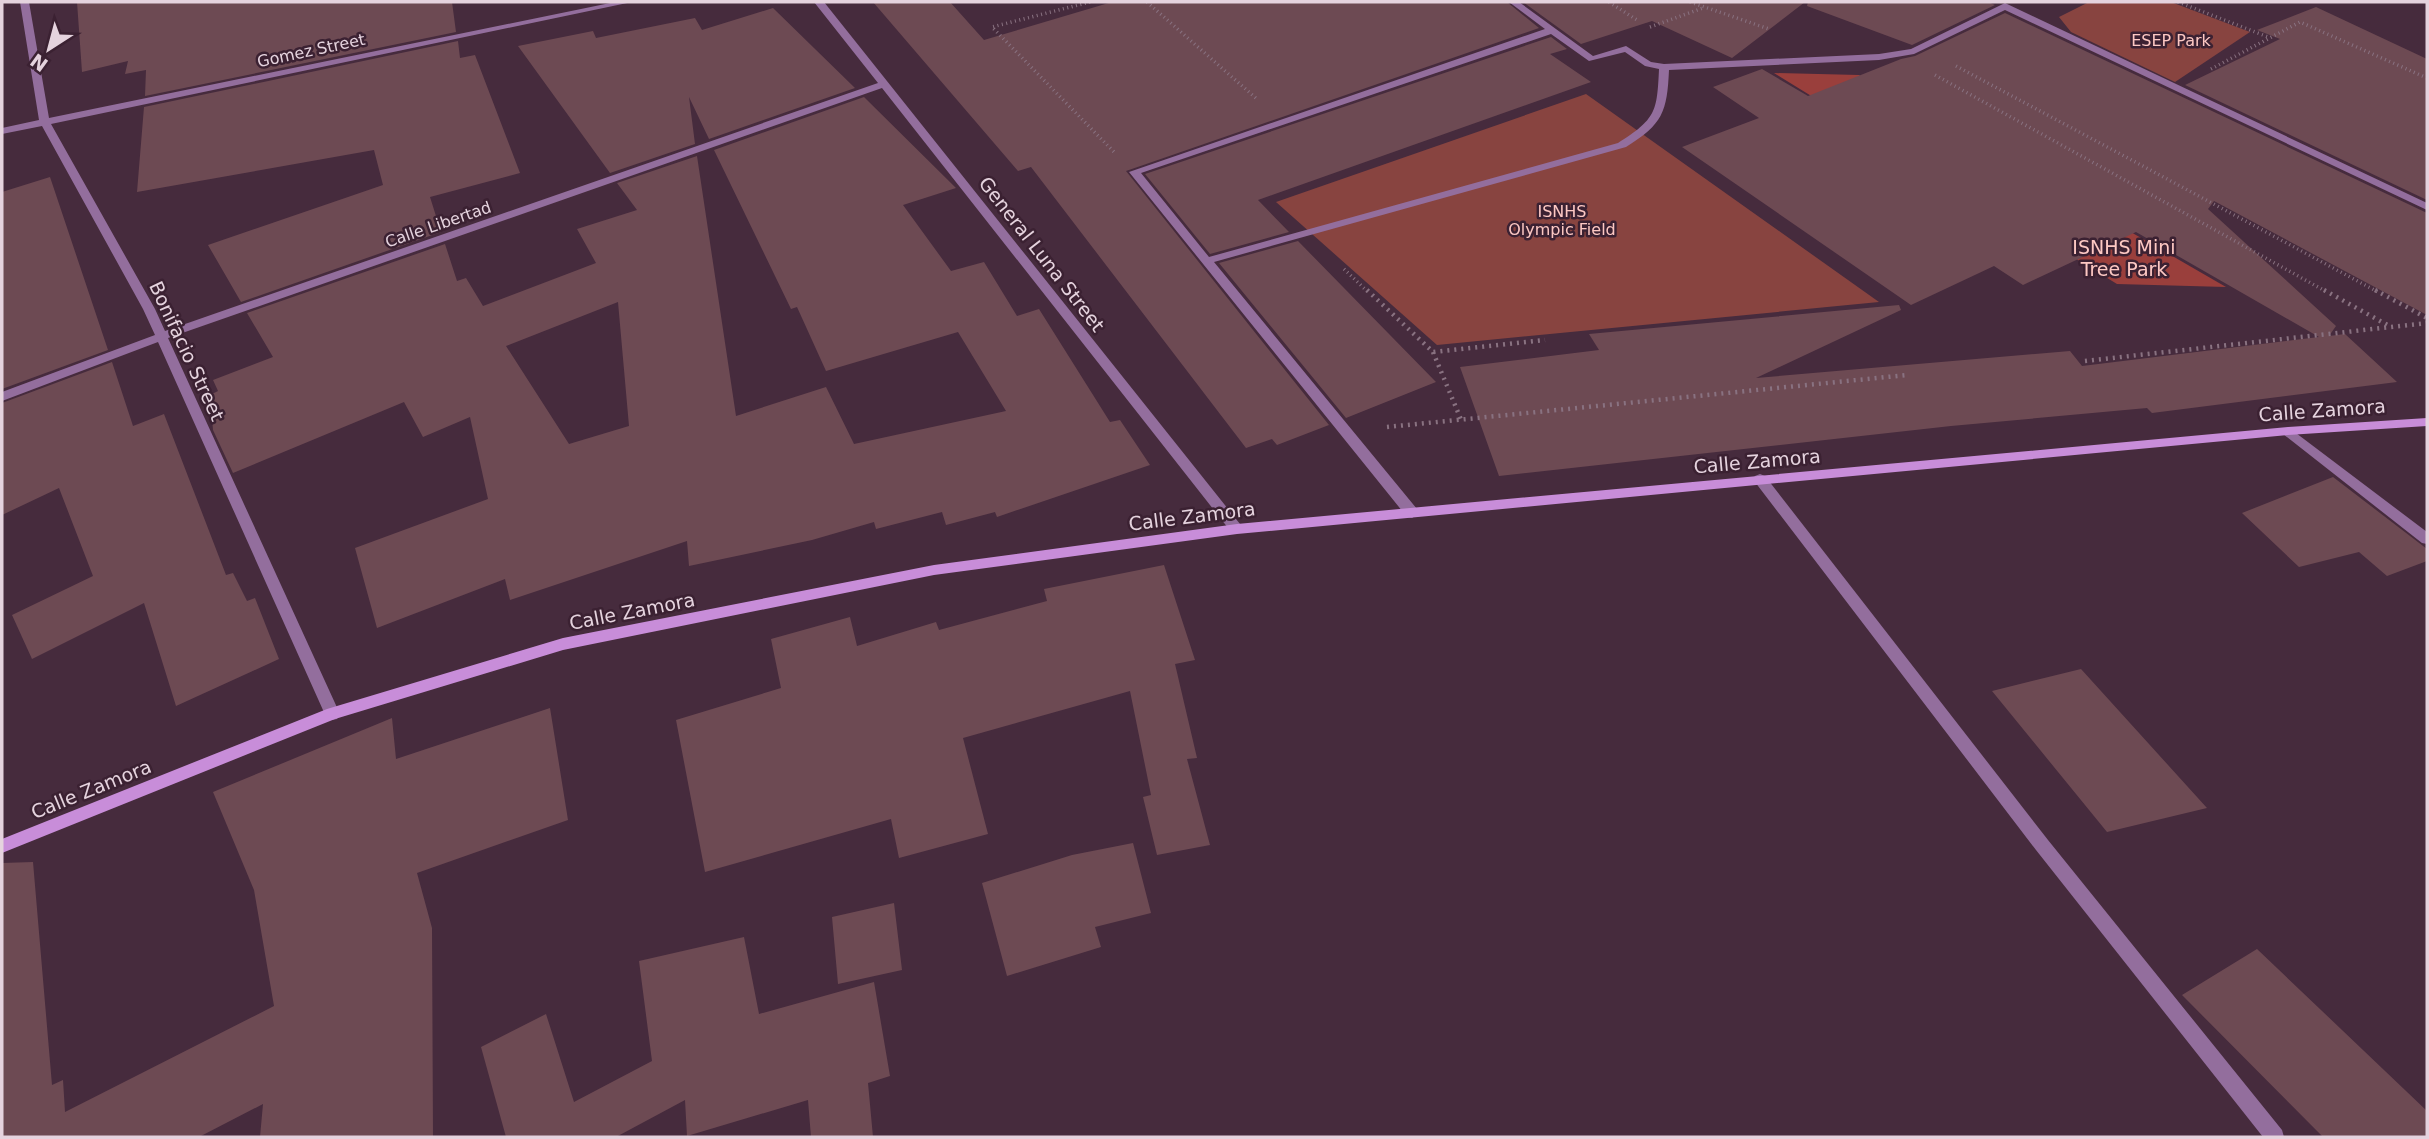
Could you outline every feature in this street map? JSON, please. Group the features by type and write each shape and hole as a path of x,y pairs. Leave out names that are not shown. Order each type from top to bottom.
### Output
{"street":[{"name":"Bonifacio Street","path":"24,2 44,121 149,309 332,714"},
{"name":"Gomez Street","path":"2,131 626,2"},
{"name":"General Luna Street","path":"819,2 1237,529"},
{"path":"1513,2 1591,59 1626,49 1648,64 1664,67 1896,54 1921,47 2005,6 2427,207"},
{"path":"1412,513 1134,172 1552,30"},
{"path":"1206,261 1622,145 1651,127 1662,108 1664,67"},
{"name":"Calle Libertad","path":"2,397 160,337 886,84"},
{"name":"Calle Zamora","path":"2,846 332,714 563,644 934,570 1237,529 2288,431 2427,422"},
{"path":"2288,431 2427,539"},
{"path":"1760,480 2042,845 2275,1137"}],"path":[{"path":"1090,2 992,27 1134,172"},
{"path":"1147,2 1282,121"},
{"path":"2178,2 2268,37"},
{"path":"1649,27 1703,8"},
{"path":"2207,71 2300,22 2427,78"},
{"path":"1921,47 2427,320"},
{"path":"1896,54 2391,327"},
{"path":"1345,269 1433,352 1462,422"},
{"path":"2084,361 2391,327 2427,320"},
{"path":"1433,352 1545,341"},
{"path":"1344,431 1462,422 1907,375"}],"green space":[{"name":"ESEP Park","path":"2089,2 2171,2 2250,32 2175,82 2071,32 2059,17"},
{"name":"ISNHS Mini Tree Park","path":"1774,73 1859,75 2226,287 2117,284"},
{"name":"ISNHS Olympic Field","path":"1586,94 1879,302 1437,345 1276,202"}],"building":[{"path":"77,2 452,2 456,32 145,96 146,70 125,74 128,61 82,72"},
{"path":"873,2 950,2 984,40 1112,2 1507,2 1539,28 1126,171 1329,425 1277,445 1272,439 1246,448 1031,167 1018,171"},
{"path":"1523,2 1805,2 1732,58 1652,21 1581,44"},
{"path":"1808,2 1988,2 1995,5 1912,45 1807,6"},
{"path":"2316,7 2427,59 2427,200 2185,85 2280,39 2257,30"},
{"path":"773,8 855,88 709,139 689,97 695,144 610,173 518,46 593,31 596,38 695,18 702,30"},
{"path":"2005,13 2427,213 2427,315 2214,201 2208,209 2336,326 2329,336 2345,334 2397,382 2152,413 2147,408 1951,426 1499,476 1460,367 1599,350 1589,334 1899,305 1901,310 1756,378 2070,351 2082,366 2319,337 2136,232 2023,285 1994,266 1911,305 1682,147 1759,118 1713,87 1762,69 1808,96 1915,56"},
{"path":"1551,37 1567,49 1550,54 1591,82 1258,200 1289,232 1210,254 1145,174"},
{"path":"458,41 460,58 475,55 520,173 430,197 441,232 241,302 208,245 383,185 374,150 137,192 144,107"},
{"path":"864,97 956,188 903,205 951,271 984,262 1017,316 1039,309 1110,422 1120,420 1150,465 997,517 995,512 946,525 942,512 876,529 874,522 812,540 689,566 687,541 510,600 505,579 377,628 355,548 488,499 470,417 423,437 404,402 233,473 213,430 210,395 218,391 213,380 273,357 247,313 445,244 457,281 466,278 483,306 596,263 577,229 637,210 617,183 697,156 736,416 826,387 854,444 1006,411 958,332 826,371 797,307 791,309 714,150","holes":["618,302 629,426 569,444 506,346"]},
{"path":"50,177 108,350 2,389 2,192"},
{"path":"1298,241 1436,382 1346,418 1219,263"},
{"path":"112,362 133,426 164,414 226,575 233,573 247,601 255,598 279,659 176,706 144,603 32,659 12,615 93,576 59,488 2,515 2,403"},
{"path":"2333,477 2427,549 2427,561 2387,576 2359,552 2299,567 2242,513"},
{"path":"1164,565 1195,660 1175,664 1197,758 1187,759 1210,845 1157,855 1143,797 1151,795 1130,691 963,738 988,834 899,858 891,819 705,872 676,720 781,688 771,639 850,617 857,646 936,622 939,630 1047,601 1044,589"},
{"path":"2081,669 2207,808 2107,832 1992,691"},
{"path":"550,708 568,820 417,873 432,928 433,1137 260,1137 263,1104 199,1137 2,1137 2,863 33,862 52,1085 63,1080 65,1112 274,1006 254,890 213,792 392,718 396,759"},
{"path":"1133,843 1151,913 1095,927 1101,947 1007,976 982,883 1072,855"},
{"path":"894,903 902,970 838,984 832,917"},
{"path":"744,937 759,1014 874,982 890,1076 868,1083 873,1137 811,1137 808,1100 687,1136 685,1100 616,1137 506,1137 481,1047 546,1014 574,1102 652,1061 639,961"},
{"path":"2257,949 2427,1111 2427,1137 2323,1137 2182,995"}]}
